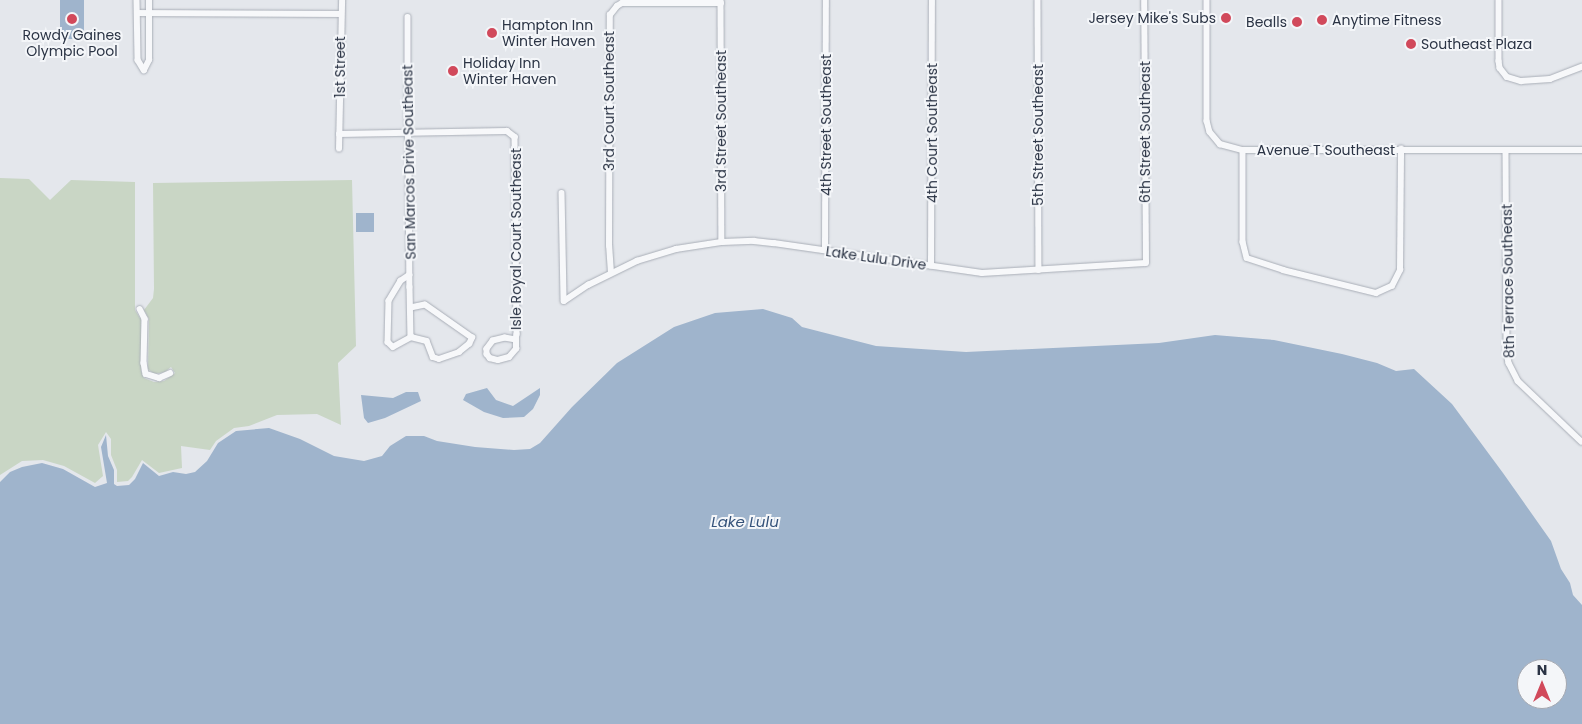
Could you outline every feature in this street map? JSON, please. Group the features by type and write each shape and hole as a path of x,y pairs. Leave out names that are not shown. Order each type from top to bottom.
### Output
{"street":[{"path":"137,0 138,60 144,70 150,60 149,0"},
{"name":"1st Street","path":"339,149 342,0"},
{"name":"4th Street Southeast","path":"825,250 826,0"},
{"name":"4th Court Southeast","path":"931,266 932,0"},
{"name":"5th Street Southeast","path":"1038,0 1039,270"},
{"name":"6th Street Southeast","path":"1144,0 1146,263"},
{"name":"Avenue T Southeast","path":"1207,0 1208,127 1213,138 1220,144 1243,150 1582,150"},
{"path":"1499,0 1499,62 1500,68 1507,77 1521,81 1550,79 1582,67"},
{"name":"3rd Street Southeast","path":"721,1 722,242"},
{"name":"3rd Court Southeast","path":"611,273 608,246 610,15 622,3 721,1"},
{"path":"137,13 341,14"},
{"name":"San Marcos Drive Southeast","path":"408,17 411,337"},
{"name":"Isle Royal Court Southeast","path":"339,136 408,132 507,131 515,137 516,340 516,349 509,357 498,360 490,358 487,354 487,349 496,339 516,340"},
{"path":"1243,150 1243,242 1247,258 1283,270 1376,293 1392,286 1400,270 1401,149"},
{"name":"8th Terrace Southeast","path":"1506,150 1507,352 1509,363 1518,381 1582,442"},
{"path":"562,193 564,301 611,273"},
{"name":"Lake Lulu Drive","path":"611,273 638,261 676,250 722,242 754,241 982,273 1146,263"},
{"path":"410,276 402,281 389,301 388,342 393,346 411,337 427,341 433,357 439,359 458,352 469,344 472,338 425,305 411,308"},
{"path":"140,310 145,319 144,363 146,374 158,378 170,373"}],"green space":[{"path":"0,178 29,179 50,200 71,180 135,182 135,310 141,320 141,371 144,378 154,382 164,381 175,373 171,367 165,372 154,374 148,369 149,319 144,310 153,298 154,289 153,183 352,180 356,346 338,363 341,425 317,414 277,415 249,426 234,428 216,441 210,450 181,446 182,468 159,473 142,460 128,481 117,482 117,470 111,455 111,439 106,432 98,445 103,476 95,483 64,466 43,460 22,461 0,475"}],"water":[{"name":"Rowdy Gaines Olympic Pool","path":"60,0 84,0 84,39 60,39"},
{"path":"356,213 374,213 374,232 356,232"},
{"name":"Lake Lulu","path":"763,309 792,318 802,327 876,346 966,352 1159,343 1215,335 1274,340 1342,354 1377,363 1396,371 1414,369 1452,404 1503,473 1551,541 1561,569 1570,583 1573,595 1582,605 1582,724 0,724 0,482 10,472 22,467 42,463 63,469 95,487 107,483 101,447 106,435 108,456 114,470 114,484 117,486 129,485 135,479 143,463 159,476 173,472 186,474 195,472 207,461 218,443 236,431 269,428 300,439 334,456 364,461 382,456 390,446 406,436 424,436 437,441 475,447 514,450 530,449 540,443 572,407 617,363 674,327 715,313"},
{"path":"487,388 496,400 513,406 540,388 540,395 533,409 524,417 503,418 484,412 463,400 466,394"},
{"path":"406,392 418,392 421,401 385,418 368,423 364,418 361,395 393,398"}],"place":[{"name":"Jersey Mike's Subs","path":"1226,18"},
{"name":"Rowdy Gaines Olympic Pool","path":"72,19"},
{"name":"Anytime Fitness","path":"1322,20"},
{"name":"Bealls","path":"1297,22"},
{"name":"Hampton Inn Winter Haven","path":"492,33"},
{"name":"Southeast Plaza","path":"1411,44"},
{"name":"Holiday Inn Winter Haven","path":"453,71"}]}
